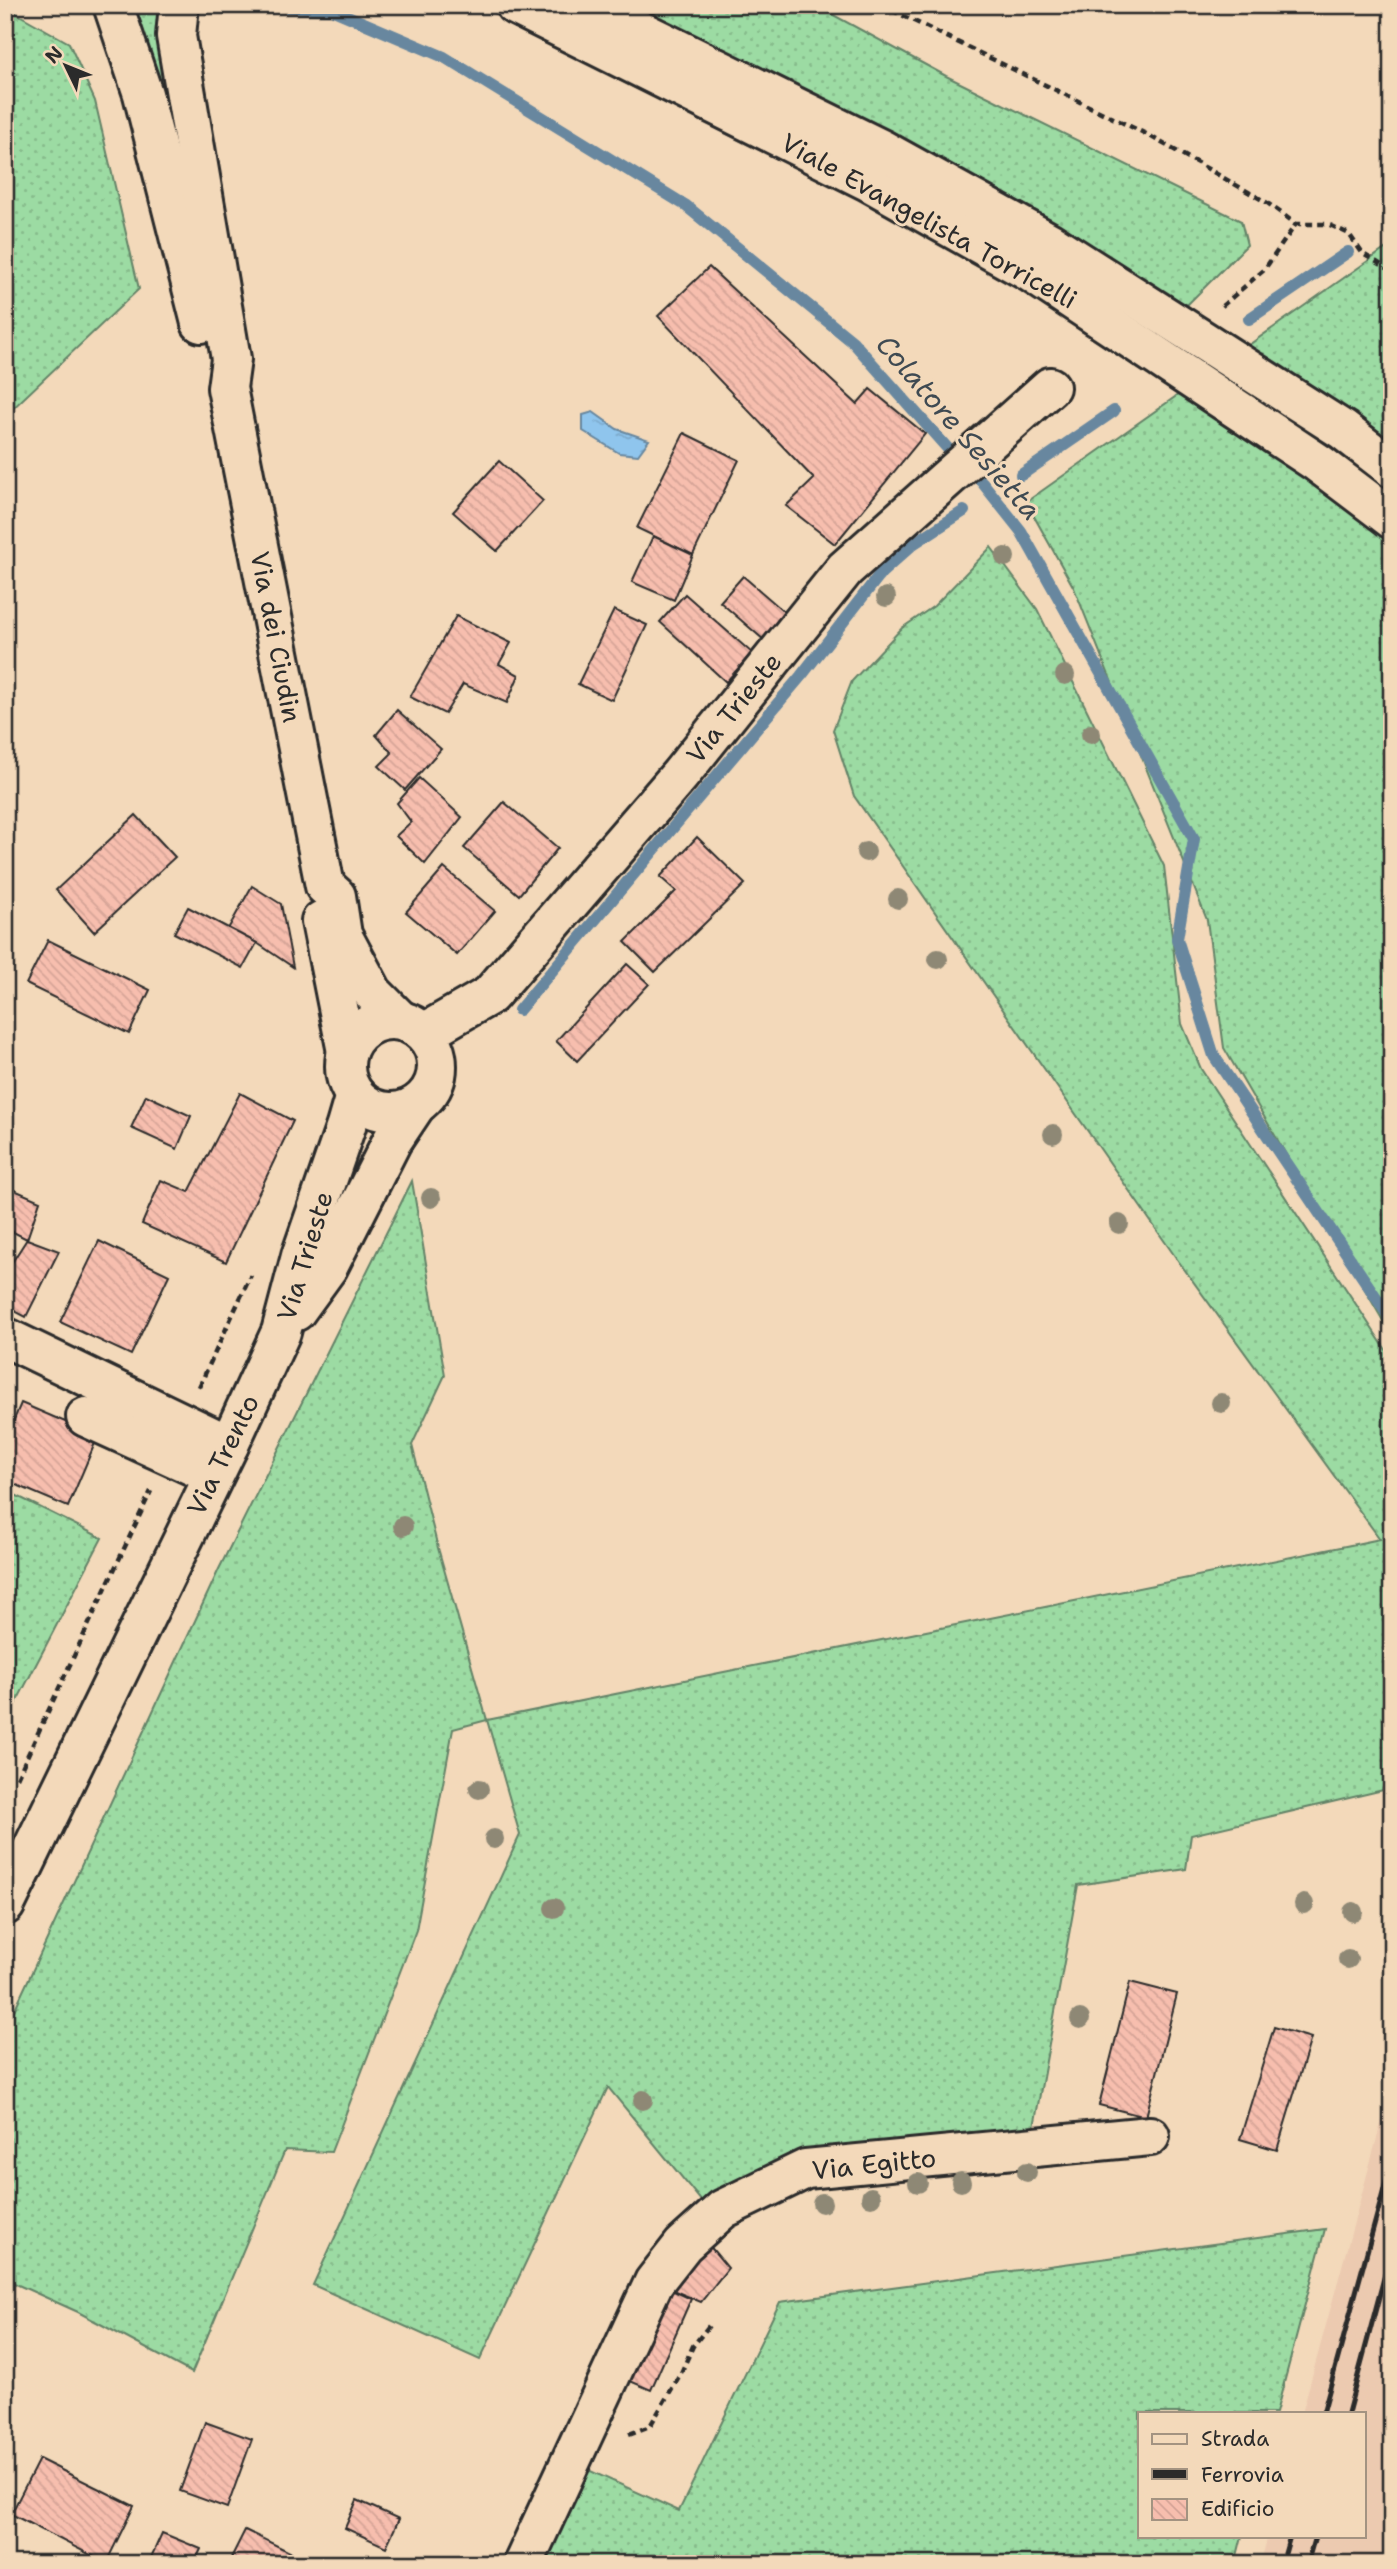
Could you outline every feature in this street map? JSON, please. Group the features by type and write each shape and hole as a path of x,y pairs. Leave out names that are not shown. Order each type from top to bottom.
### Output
{"street":[{"name":"Via dei Ciudin","path":"113,5 143,94 212,367 228,388"},
{"name":"Via dei Ciudin","path":"179,5 176,36 231,359 228,388 325,886 336,897 342,935 373,993 413,1027"},
{"name":"Viale Evangelista Torricelli","path":"515,5 868,181 1030,272 1318,463 1392,519"},
{"name":"Viale Evangelista Torricelli","path":"588,5 883,150 1049,242 1343,430 1392,468"},
{"name":"Via Trieste","path":"413,1027 490,995 680,775 845,569 1050,387"},
{"name":"Via dei Ciudin","path":"325,886 317,900 347,1052"},
{"path":"388,1020 413,1027 432,1044 437,1057 438,1071 427,1096 403,1111 376,1110 364,1104 347,1081 344,1066 347,1052 363,1029 375,1023 388,1020"},
{"name":"Via Trieste","path":"281,1332 301,1256 355,1095"},
{"name":"Via Trieste","path":"281,1332 328,1267 392,1141 416,1105"},
{"name":"Via Trento","path":"5,1905 281,1332"},
{"path":"5,1337 175,1438 221,1460"},
{"path":"86,1417 175,1438"},
{"name":"Via Egitto","path":"523,2564 654,2283 683,2245 723,2209 806,2169 1150,2136"}],"path":[{"path":"881,5 1148,135 1266,202 1296,224 1328,224 1349,234 1363,254 1392,271"},
{"path":"1218,309 1264,270 1296,224"},
{"path":"17,1779 252,1273"},
{"path":"589,2424 625,2436 650,2426 681,2373 693,2346 711,2323"}],"shaded area":[{"path":"1392,2083 1392,2564 1260,2564 1267,2538 1366,2538 1366,2412 1302,2412"}],"green space":[{"path":"134,5 159,5 158,31 172,116 168,119"},
{"path":"624,5 815,5 946,76 1241,221 1247,245 1187,305"},
{"path":"5,7 69,43 95,101 139,289 5,416"},
{"path":"1392,244 1392,1336 1224,1048 1207,920 1074,588 1026,502"},
{"path":"991,547 1037,609 1164,866 1182,1024 1201,1069 1392,1359 1392,1788 1191,1835 1186,1869 1078,1885 1034,2127 804,2150 702,2202 608,2087 480,2360 313,2285 520,1835 487,1720 1380,1539 1179,1262 854,796 833,730 852,681 902,628 934,606"},
{"path":"412,1181 445,1375 412,1445 487,1720 453,1729 416,1930 331,2152 285,2150 192,2373 78,2312 5,2279 5,2030 219,1569"},
{"path":"5,1490 102,1538 5,1724"},
{"path":"1325,2229 1276,2412 1138,2412 1138,2538 1242,2538 1235,2564 540,2564 584,2468 679,2511 780,2302"}],"water":[{"path":"593,412 617,429 649,440 638,455 619,453 583,431 583,415"}],"building":[{"path":"709,267 857,404 870,389 925,434 835,544 786,506 814,479 658,316"},
{"path":"684,433 739,460 693,555 637,528"},
{"path":"499,461 543,501 497,551 453,512"},
{"path":"653,536 693,555 674,600 632,582"},
{"path":"743,576 787,614 764,640 720,602"},
{"path":"685,594 752,653 726,682 660,622"},
{"path":"614,610 647,625 612,700 578,684"},
{"path":"456,616 511,643 499,664 519,675 507,703 463,684 445,714 410,697"},
{"path":"397,710 441,749 405,790 379,766 392,753 376,735"},
{"path":"419,778 462,817 425,864 396,836 411,822 397,803"},
{"path":"504,802 558,848 519,895 464,848"},
{"path":"136,815 175,857 94,932 56,890"},
{"path":"697,837 745,884 655,972 625,942 676,891 660,877"},
{"path":"444,868 495,911 457,955 406,912"},
{"path":"252,886 281,904 293,967 257,943 228,929"},
{"path":"188,907 257,943 243,968 174,933"},
{"path":"48,940 150,990 129,1034 26,984"},
{"path":"627,964 649,984 577,1061 556,1041"},
{"path":"240,1093 293,1121 226,1262 142,1224 161,1180 189,1192"},
{"path":"146,1095 191,1116 177,1149 131,1128"},
{"path":"5,1186 40,1201 27,1239 5,1228"},
{"path":"27,1239 59,1251 26,1317 5,1306 5,1265 9,1267"},
{"path":"99,1241 169,1275 131,1355 60,1322"},
{"path":"21,1403 98,1436 68,1507 5,1480 5,1441"},
{"path":"1130,1982 1177,1994 1146,2117 1099,2105"},
{"path":"1274,2027 1311,2038 1277,2150 1240,2139"},
{"path":"703,2238 728,2268 701,2302 663,2286"},
{"path":"663,2286 691,2299 651,2390 623,2378"},
{"path":"205,2422 252,2439 227,2508 180,2491"},
{"path":"39,2459 134,2506 106,2563 11,2514"},
{"path":"357,2500 399,2519 386,2547 345,2528"},
{"path":"245,2530 314,2564 228,2564"},
{"path":"162,2533 201,2549 194,2564 148,2564"}],"waterway":[{"name":"Colatore Sesietta","path":"241,5 331,9 444,57 685,205 853,342 949,450 982,482 1021,531 1194,839 1177,939 1214,1056 1392,1321"},
{"path":"1249,319 1348,252"},
{"path":"1021,475 1114,411"},
{"path":"519,1010 801,676 881,573 913,544 964,511"}],"railway":[{"path":"1323,2412 1392,2160"},
{"path":"1348,2412 1392,2248"},
{"path":"1282,2564 1289,2538"},
{"path":"1307,2564 1314,2538"}]}
